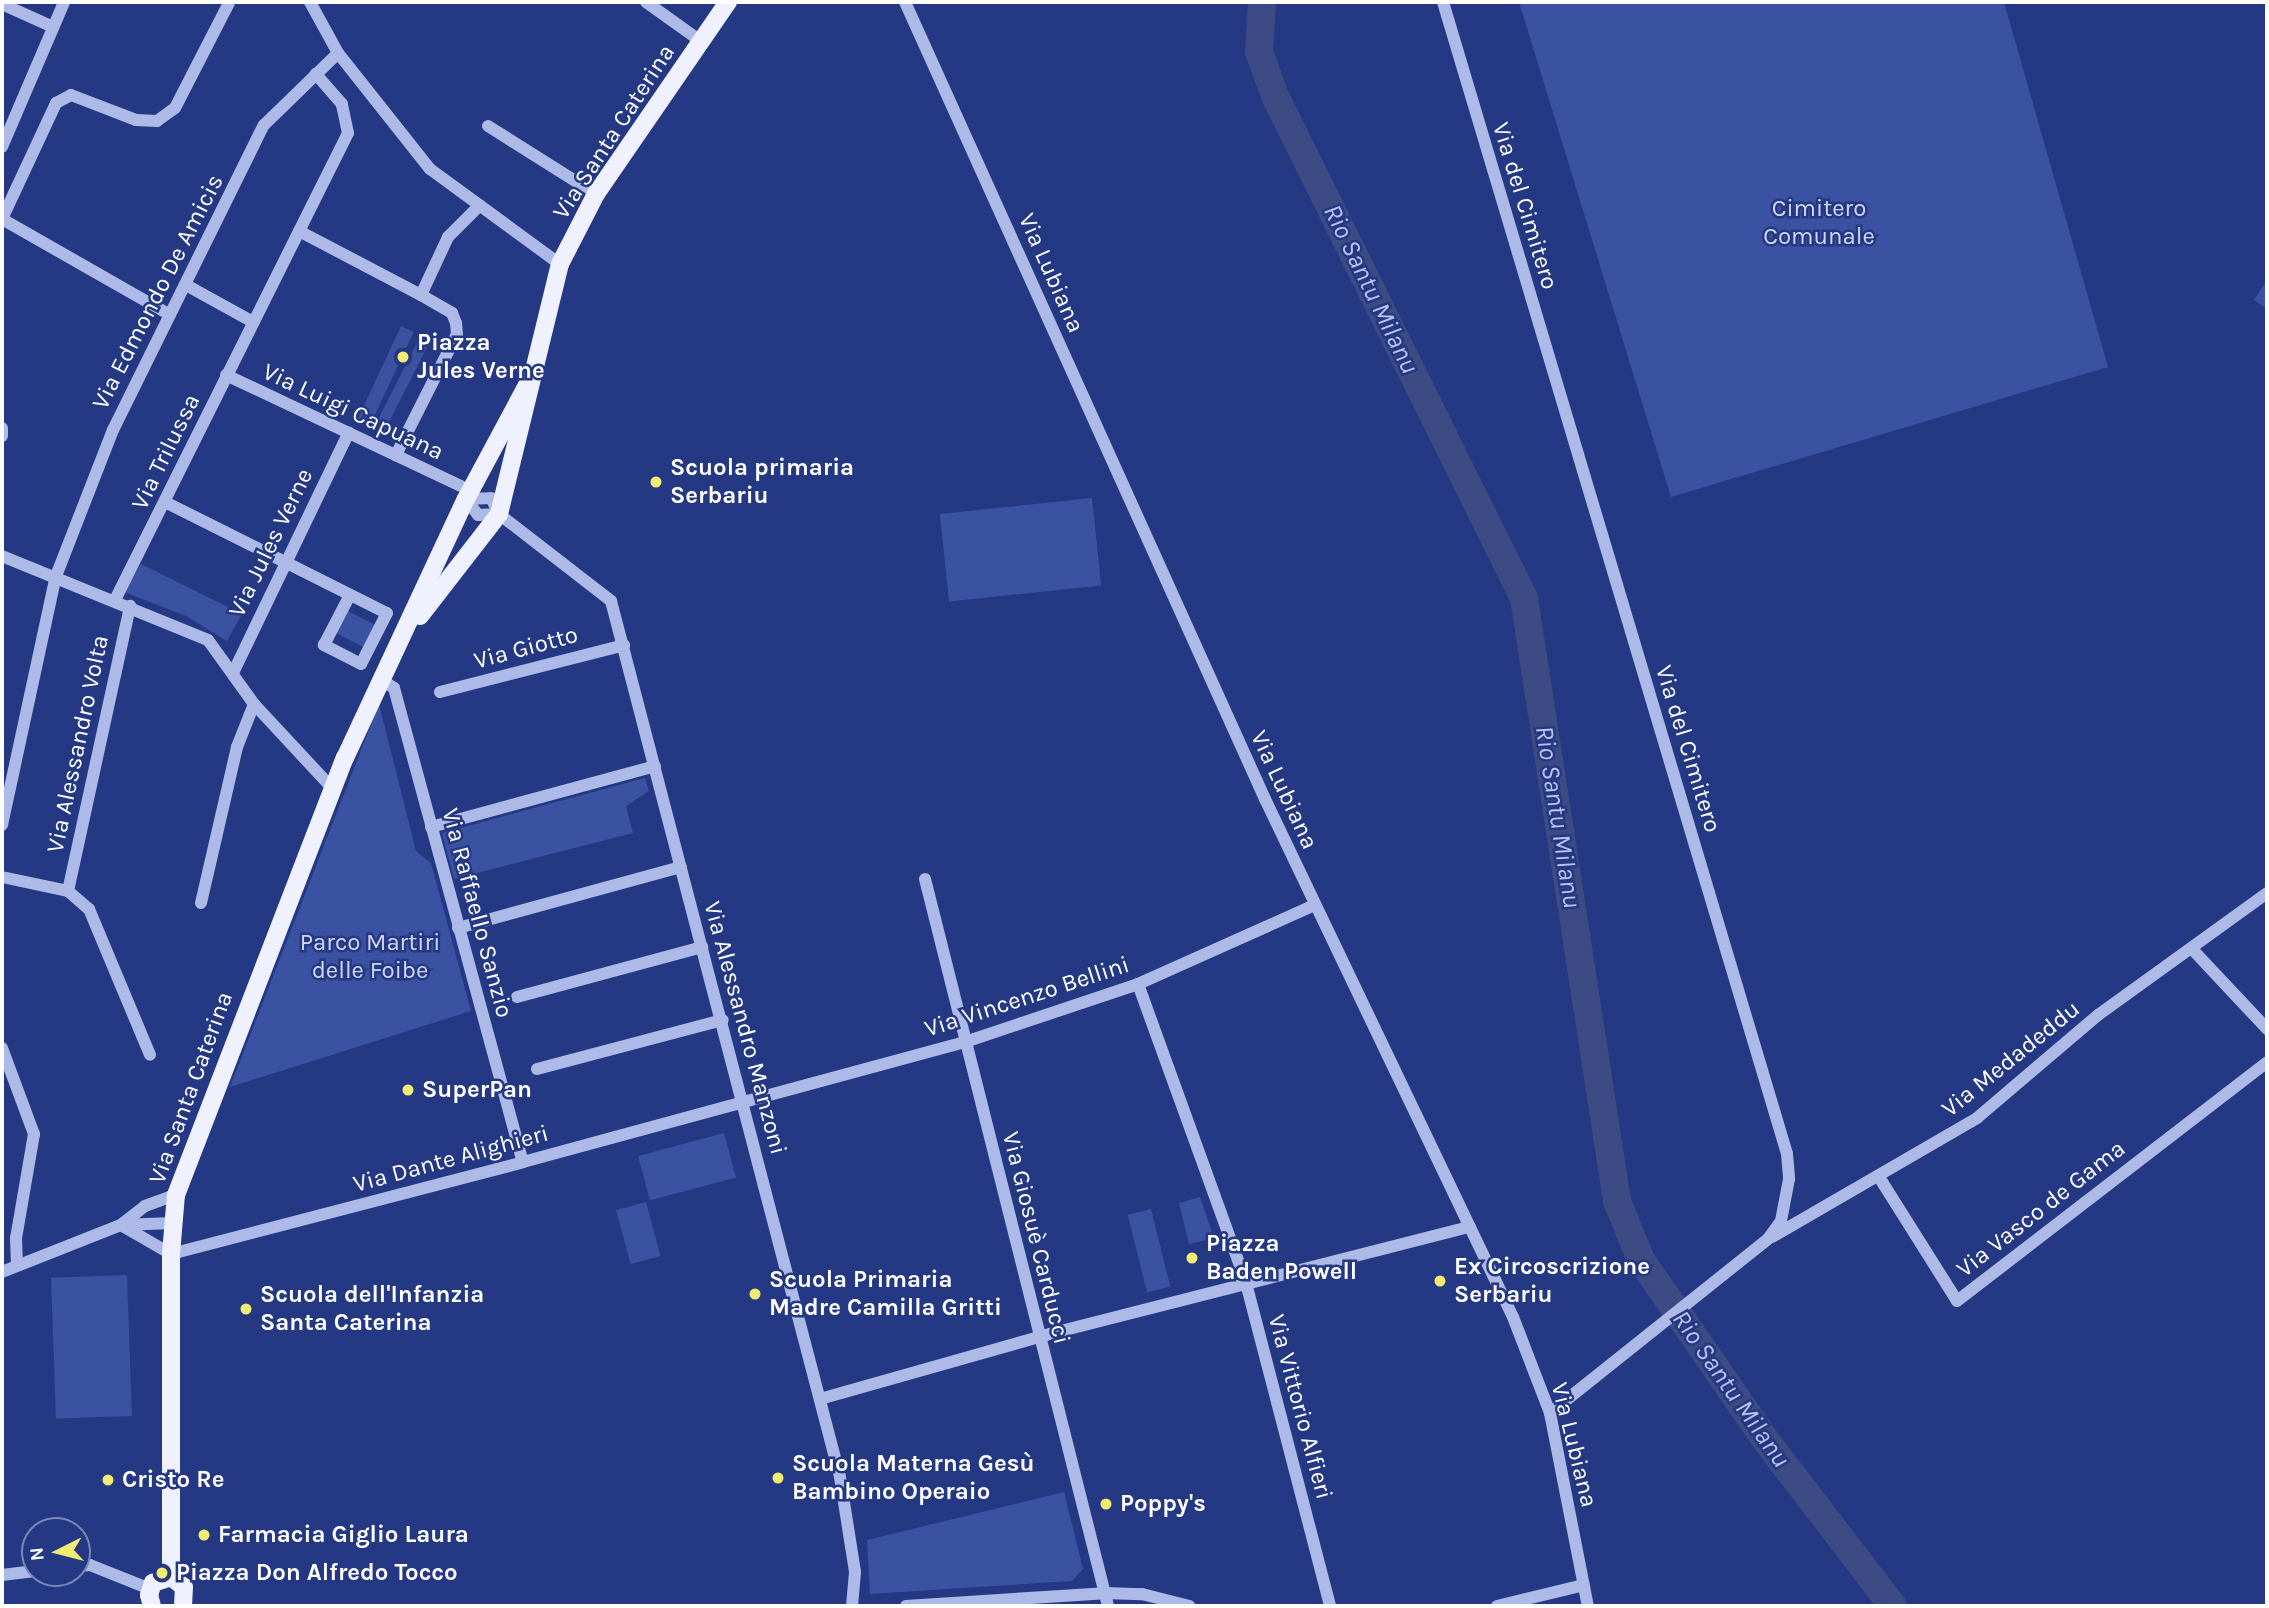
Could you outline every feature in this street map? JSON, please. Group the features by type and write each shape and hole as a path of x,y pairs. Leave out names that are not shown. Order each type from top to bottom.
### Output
{"main road":[{"name":"Via Santa Caterina","path":"398,644 499,514 532,376 552,319 560,264 596,194 728,2"},
{"name":"Via Santa Caterina","path":"170,1577 171,1254 176,1195 333,789 464,493 532,376"},
{"path":"151,1598 158,1579 170,1577 184,1587 183,1606"}],"street":[{"path":"2,147 64,2"},
{"path":"310,2 338,52 430,169 560,264"},
{"path":"646,2 702,42"},
{"name":"Via Lubiana","path":"905,2 1315,905 1513,1317 1550,1413 1588,1606"},
{"name":"Via del Cimitero","path":"1443,2 1787,1154 1788,1201 1768,1239 1688,1300 1550,1413"},
{"path":"170,315 2,219 56,103 71,95 136,120 157,121 174,108 229,3"},
{"path":"2,4 53,27"},
{"name":"Via Edmondo De Amicis","path":"2,825 56,576 113,430 264,125 338,52"},
{"name":"Via Trilussa","path":"115,600 348,133 342,104 316,74"},
{"path":"488,125 596,194"},
{"path":"421,295 448,237 480,205"},
{"path":"299,231 452,313 457,334 396,455"},
{"path":"187,285 253,321"},
{"name":"Via Luigi Capuana","path":"226,375 396,455 464,493"},
{"path":"2,428 2,436"},
{"name":"Via Jules Verne","path":"233,673 349,432"},
{"path":"464,493 491,498 499,514"},
{"path":"165,502 387,613 362,664 324,645 350,595"},
{"name":"Via Alessandro Manzoni","path":"499,514 611,601 723,1020 820,1399 852,1536 855,1572 852,1606"},
{"path":"2,556 208,640 254,704 333,789"},
{"name":"Via Alessandro Volta","path":"68,891 130,606"},
{"name":"Via Giotto","path":"440,692 624,645"},
{"name":"Via Raffaello Sanzio","path":"383,681 394,688 523,1162"},
{"path":"201,903 237,747 254,704"},
{"path":"431,827 655,766"},
{"path":"458,928 681,867"},
{"path":"2,877 68,891 96,918 150,1055"},
{"name":"Via Giosuè Carducci","path":"925,879 1108,1606"},
{"name":"Via Medadeddu","path":"1768,1239 1977,1118 2098,1015 2267,892"},
{"name":"Via Vincenzo Bellini","path":"742,1101 965,1042 1138,984 1315,905"},
{"path":"517,997 702,947"},
{"path":"2192,948 2267,1029"},
{"name":"Via Vittorio Alfieri","path":"1138,984 1246,1283 1330,1606"},
{"path":"537,1069 723,1020"},
{"path":"2,1048 34,1134 16,1238 17,1265"},
{"name":"Via Vasco de Gama","path":"1879,1177 1957,1301 2267,1062"},
{"name":"Via Dante Alighieri","path":"171,1254 523,1162 742,1101"},
{"path":"2,1272 121,1225 145,1206 176,1195"},
{"path":"121,1225 172,1223"},
{"path":"121,1225 171,1254"},
{"path":"820,1399 1040,1336 1470,1227"},
{"path":"91,1566 151,1598"},
{"path":"2,1575 21,1573"},
{"path":"1497,1606 1584,1586"},
{"path":"906,1606 1105,1593 1142,1594 1189,1606"}],"green space":[{"name":"Cimitero Comunale","path":"1519,2 2004,2 2108,367 1671,497"},
{"path":"2267,280 2267,309 2254,300"},
{"path":"401,326 414,332 371,424 358,418"},
{"path":"421,335 431,340 384,431 375,426"},
{"path":"1092,498 1101,586 949,602 940,514"},
{"path":"141,564 242,614 227,641 186,616 124,592"},
{"path":"346,610 376,625 365,648 335,632"},
{"name":"Parco Martiri delle Foibe","path":"379,704 416,851 431,863 471,1011 230,1087"},
{"path":"645,778 649,791 626,806 633,833 454,879 442,833"},
{"path":"724,1133 736,1177 650,1200 638,1156"},
{"path":"1200,1197 1214,1238 1189,1244 1179,1203"},
{"path":"646,1202 660,1256 631,1264 616,1210"},
{"path":"1151,1209 1170,1287 1147,1292 1128,1215"},
{"path":"127,1275 132,1416 56,1419 51,1278"},
{"path":"1064,1492 1083,1569 1072,1581 870,1594 867,1540"}],"waterway":[{"name":"Rio Santu Milanu","path":"1262,2 1259,52 1275,96 1524,598 1617,1201 1641,1260 1767,1442 1893,1606"}],"place":[{"name":"Piazza Jules Verne","path":"403,357"},
{"name":"Scuola primaria Serbariu","path":"656,482"},
{"name":"SuperPan","path":"408,1090"},
{"name":"Piazza Baden Powell","path":"1192,1258"},
{"name":"Ex Circoscrizione Serbariu","path":"1440,1281"},
{"name":"Scuola Primaria Madre Camilla Gritti","path":"755,1294"},
{"name":"Scuola dell'Infanzia Santa Caterina","path":"246,1309"},
{"name":"Scuola Materna Gesù Bambino Operaio","path":"778,1478"},
{"name":"Cristo Re","path":"108,1480"},
{"name":"Poppy's","path":"1106,1504"},
{"name":"Farmacia Giglio Laura","path":"204,1535"},
{"name":"Piazza Don Alfredo Tocco","path":"162,1573"}]}
